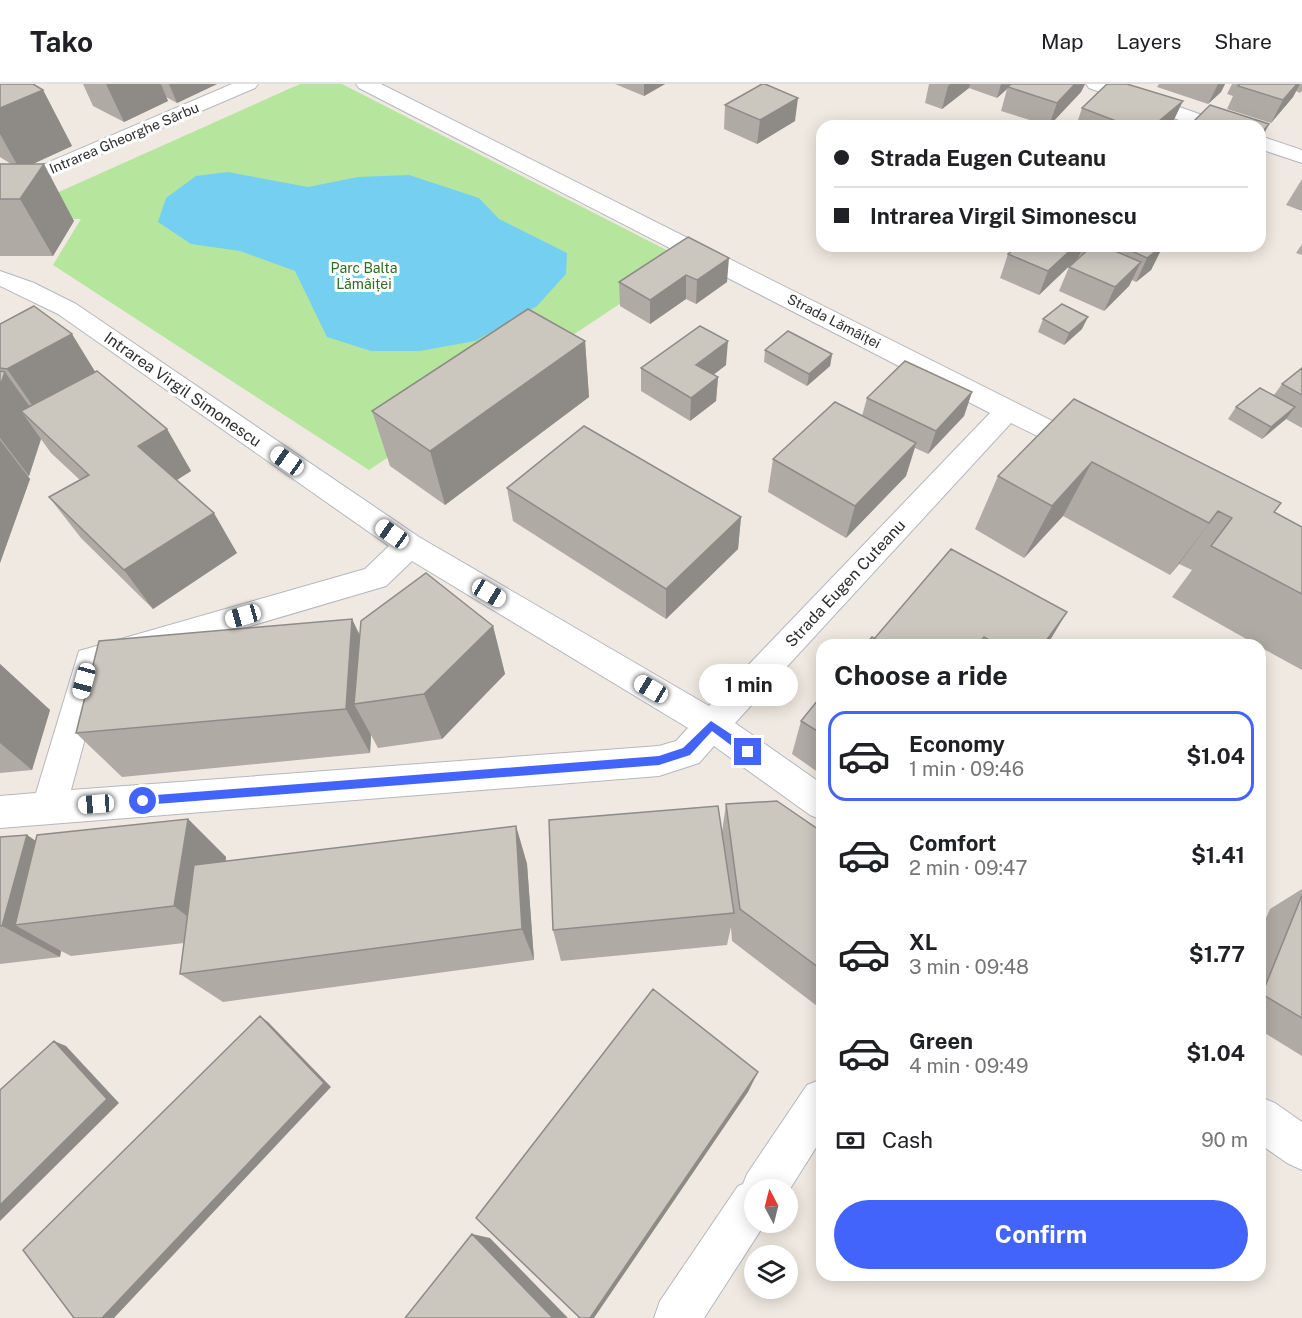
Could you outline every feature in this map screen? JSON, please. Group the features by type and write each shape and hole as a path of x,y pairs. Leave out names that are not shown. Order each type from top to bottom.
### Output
{"street":[{"name":"Intrarea Gheorghe Sârbu","path":"0,191 248,84"},
{"name":"Strada Lămâiței","path":"366,84 1103,458"},
{"path":"1096,84 1198,120"},
{"path":"1266,144 1302,157"},
{"name":"Intrarea Virgil Simonescu","path":"10,290 67,309 409,546 711,725 816,800"},
{"name":"Strada Eugen Cuteanu","path":"0,812 659,761 687,752 1008,410"},
{"path":"49,808 90,660 375,578 409,546"},
{"path":"770,1179 816,1109"},
{"path":"1266,1122 1302,1148"},
{"path":"677,1318 744,1217"}],"green space":[{"name":"Parc Balta Lămâiței","path":"300,84 342,84 686,260 369,470 53,265 81,219 14,218 23,208"}],"water":[{"path":"228,172 308,187 358,177 409,175 479,198 499,219 567,253 566,274 537,306 475,341 420,351 371,351 327,337 295,271 240,251 191,244 158,222 166,198 196,176"}],"building":[{"path":"0,84 33,84 43,90 0,108"},
{"path":"762,84 798,98 760,120 725,105"},
{"path":"1011,84 1075,84 1057,103 1008,87"},
{"path":"1107,84 1127,84 1183,101 1160,120 1113,120 1082,108"},
{"path":"1240,84 1297,84 1283,100 1238,86"},
{"path":"1210,105 1257,120 1195,120"},
{"path":"0,164 44,164 20,199 0,199"},
{"path":"688,237 729,258 697,280 686,275 650,300 619,282"},
{"path":"1010,252 1069,252 1048,271 1008,254"},
{"path":"1085,252 1117,252 1141,262 1115,287 1069,267"},
{"path":"1134,252 1155,252 1147,258"},
{"path":"1062,304 1088,317 1069,333 1043,319"},
{"path":"34,306 72,334 7,369 0,368 0,324"},
{"path":"528,309 585,341 430,451 372,411"},
{"path":"700,326 728,341 696,365 718,377 691,398 641,368"},
{"path":"788,331 832,354 809,374 765,350"},
{"path":"905,361 972,392 936,431 867,398"},
{"path":"1302,368 1302,395 1282,384"},
{"path":"0,371 5,372 0,386"},
{"path":"97,371 167,429 138,446 214,513 124,570 49,497 89,475 21,411"},
{"path":"1260,388 1295,407 1271,427 1236,407"},
{"path":"1074,399 1281,503 1274,512 1302,527 1302,594 1211,546 1232,518 1218,511 1209,523 1092,462 1052,506 998,476"},
{"path":"835,402 916,443 855,506 773,459"},
{"path":"584,426 741,517 666,589 507,488"},
{"path":"951,549 1067,612 1047,639 988,639 984,637 982,639 874,639"},
{"path":"426,573 493,626 424,694 354,704 361,621"},
{"path":"352,619 346,709 76,733 99,641"},
{"path":"816,702 816,730 801,721"},
{"path":"777,801 816,828 816,966 740,909 726,804"},
{"path":"718,806 734,913 553,930 549,820"},
{"path":"188,819 174,906 15,925 37,835"},
{"path":"516,826 522,929 180,974 194,865"},
{"path":"27,835 2,926 0,926 0,837"},
{"path":"1302,895 1302,1018 1266,996 1266,984"},
{"path":"653,989 758,1072 590,1318 580,1318 476,1218"},
{"path":"260,1016 324,1083 102,1318 74,1318 23,1250"},
{"path":"54,1041 107,1099 0,1205 0,1090"},
{"path":"472,1234 553,1318 405,1318"}],"route":[{"path":"143,801 659,761 687,752 711,725 748,752"}]}
